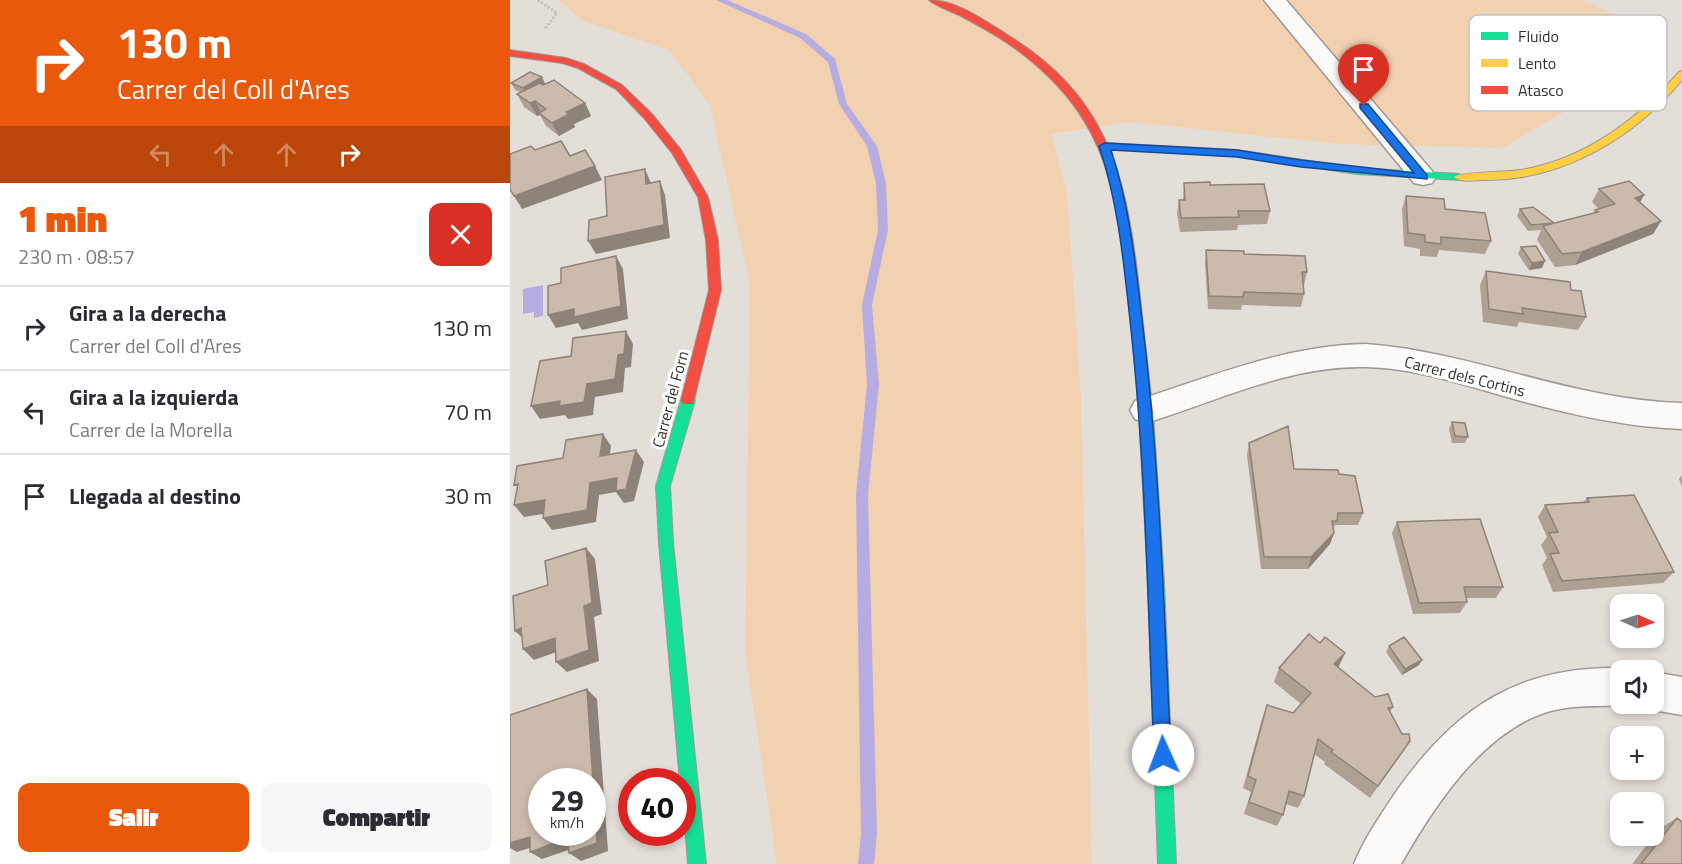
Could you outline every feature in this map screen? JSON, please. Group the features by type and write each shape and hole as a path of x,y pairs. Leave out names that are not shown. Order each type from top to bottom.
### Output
{"street":[{"path":"933,0 977,19 1004,35 1035,59 1087,117 1105,146 1116,180 1128,253 1146,410 1167,864"},
{"path":"1275,0 1423,177"},
{"name":"Carrer del Forn","path":"510,53 563,60 581,66 619,87 648,116 676,152 703,197 712,240 715,290 683,421 663,486 666,543 697,864"},
{"path":"1667,94 1682,74"},
{"path":"1105,146 1237,153 1301,164 1423,177 1483,179 1533,173 1564,162 1610,139 1648,111"},
{"name":"Carrer dels Cortins","path":"1146,410 1186,399 1240,377 1290,364 1343,356 1385,357 1433,365 1570,402 1623,412 1682,416"},
{"path":"1376,864 1412,802 1447,760 1503,712 1535,696 1568,689 1610,687"},
{"path":"1664,693 1682,696"}],"path":[{"path":"538,0 557,14 541,33"}],"shaded area":[{"path":"559,0 1582,0 1615,15 1469,15 1469,111 1566,111 1502,148 1340,144 1129,122 1051,134 1067,192 1081,398 1092,864 777,864 745,651 750,284 710,105 669,50 583,21"},
{"path":"543,285 543,316 534,318 534,312 523,314 523,289"}],"building":[{"path":"530,72 542,77 523,88 511,83"},
{"path":"554,80 585,103 566,112 569,114 552,123 539,113 546,109 535,101 530,103 517,94 540,83 543,85"},
{"path":"561,141 570,156 585,150 595,166 514,196 510,189 510,154 531,146 535,150"},
{"path":"645,169 646,184 660,181 664,225 588,241 589,220 607,216 605,177"},
{"path":"1629,181 1644,195 1635,198 1661,221 1582,252 1562,254 1543,226 1598,212 1595,210 1615,204 1599,189"},
{"path":"1210,182 1210,185 1264,184 1270,211 1238,211 1239,217 1181,218 1179,200 1185,200 1184,183"},
{"path":"1406,196 1444,199 1445,209 1485,213 1491,241 1441,237 1441,244 1425,242 1425,235 1408,233"},
{"path":"1533,207 1554,223 1531,225 1520,209"},
{"path":"1536,246 1545,261 1532,263 1521,247"},
{"path":"1206,250 1305,256 1307,272 1302,272 1304,294 1244,292 1243,297 1209,296"},
{"path":"616,256 621,306 574,317 574,309 548,315 548,286 561,283 561,268"},
{"path":"1486,271 1570,282 1571,290 1581,291 1586,317 1522,308 1523,314 1489,309"},
{"path":"626,331 624,354 618,355 615,379 587,384 584,402 559,406 560,401 531,406 540,361 571,356 573,338"},
{"path":"1452,422 1465,423 1468,437 1455,436"},
{"path":"1288,426 1294,469 1338,470 1339,474 1355,476 1363,513 1338,513 1337,521 1332,521 1334,533 1311,557 1264,557 1249,443"},
{"path":"603,434 600,456 636,450 626,489 616,491 617,478 590,483 587,510 543,518 545,500 514,505 518,484 514,485 517,466 563,458 566,440"},
{"path":"1634,495 1674,572 1562,581 1550,554 1559,553 1549,533 1558,532 1545,505 1589,502 1587,498"},
{"path":"1480,519 1503,587 1464,587 1467,602 1419,603 1397,522"},
{"path":"586,548 592,603 584,606 589,650 556,662 555,638 523,649 521,628 515,631 513,596 548,585 545,561"},
{"path":"1309,634 1320,643 1325,637 1345,653 1334,664 1375,697 1388,694 1393,707 1388,708 1402,734 1409,734 1410,741 1378,786 1331,752 1333,750 1318,739 1304,796 1289,791 1283,815 1249,802 1256,780 1248,776 1267,705 1293,713 1311,693 1279,668"},
{"path":"1404,637 1422,660 1405,669 1389,646"},
{"path":"587,689 592,768 528,768 528,838 510,843 510,715"},
{"path":"1677,818 1682,822 1682,864 1641,864 1655,846 1664,846 1664,835"},
{"path":"530,846 546,846 530,852"},
{"path":"569,846 589,846 569,853"}],"waterway":[{"path":"720,0 803,36 832,61 843,104 872,146 881,183 883,230 867,305 873,385 862,495 869,833 866,864"}],"traffic: fast":[{"path":"1105,146 1237,153 1357,171 1459,177"},
{"path":"688,400 663,486 666,543 697,864"},
{"path":"1146,413 1156,582 1167,864"}],"traffic: slow":[{"path":"1667,91 1682,74"},
{"path":"1459,177 1491,177 1523,173 1553,165 1583,154 1611,138 1647,111"}],"traffic: jam":[{"path":"933,0 985,25 1010,40 1033,58 1074,98 1091,122 1105,148 1116,180 1126,231 1146,413"},
{"path":"510,53 563,60 581,66 619,87 648,116 677,152 703,197 712,240 715,290 688,400"}],"route":[{"path":"1163,755 1146,410 1128,253 1116,180 1105,146 1237,153 1301,164 1423,177 1364,106"}]}
